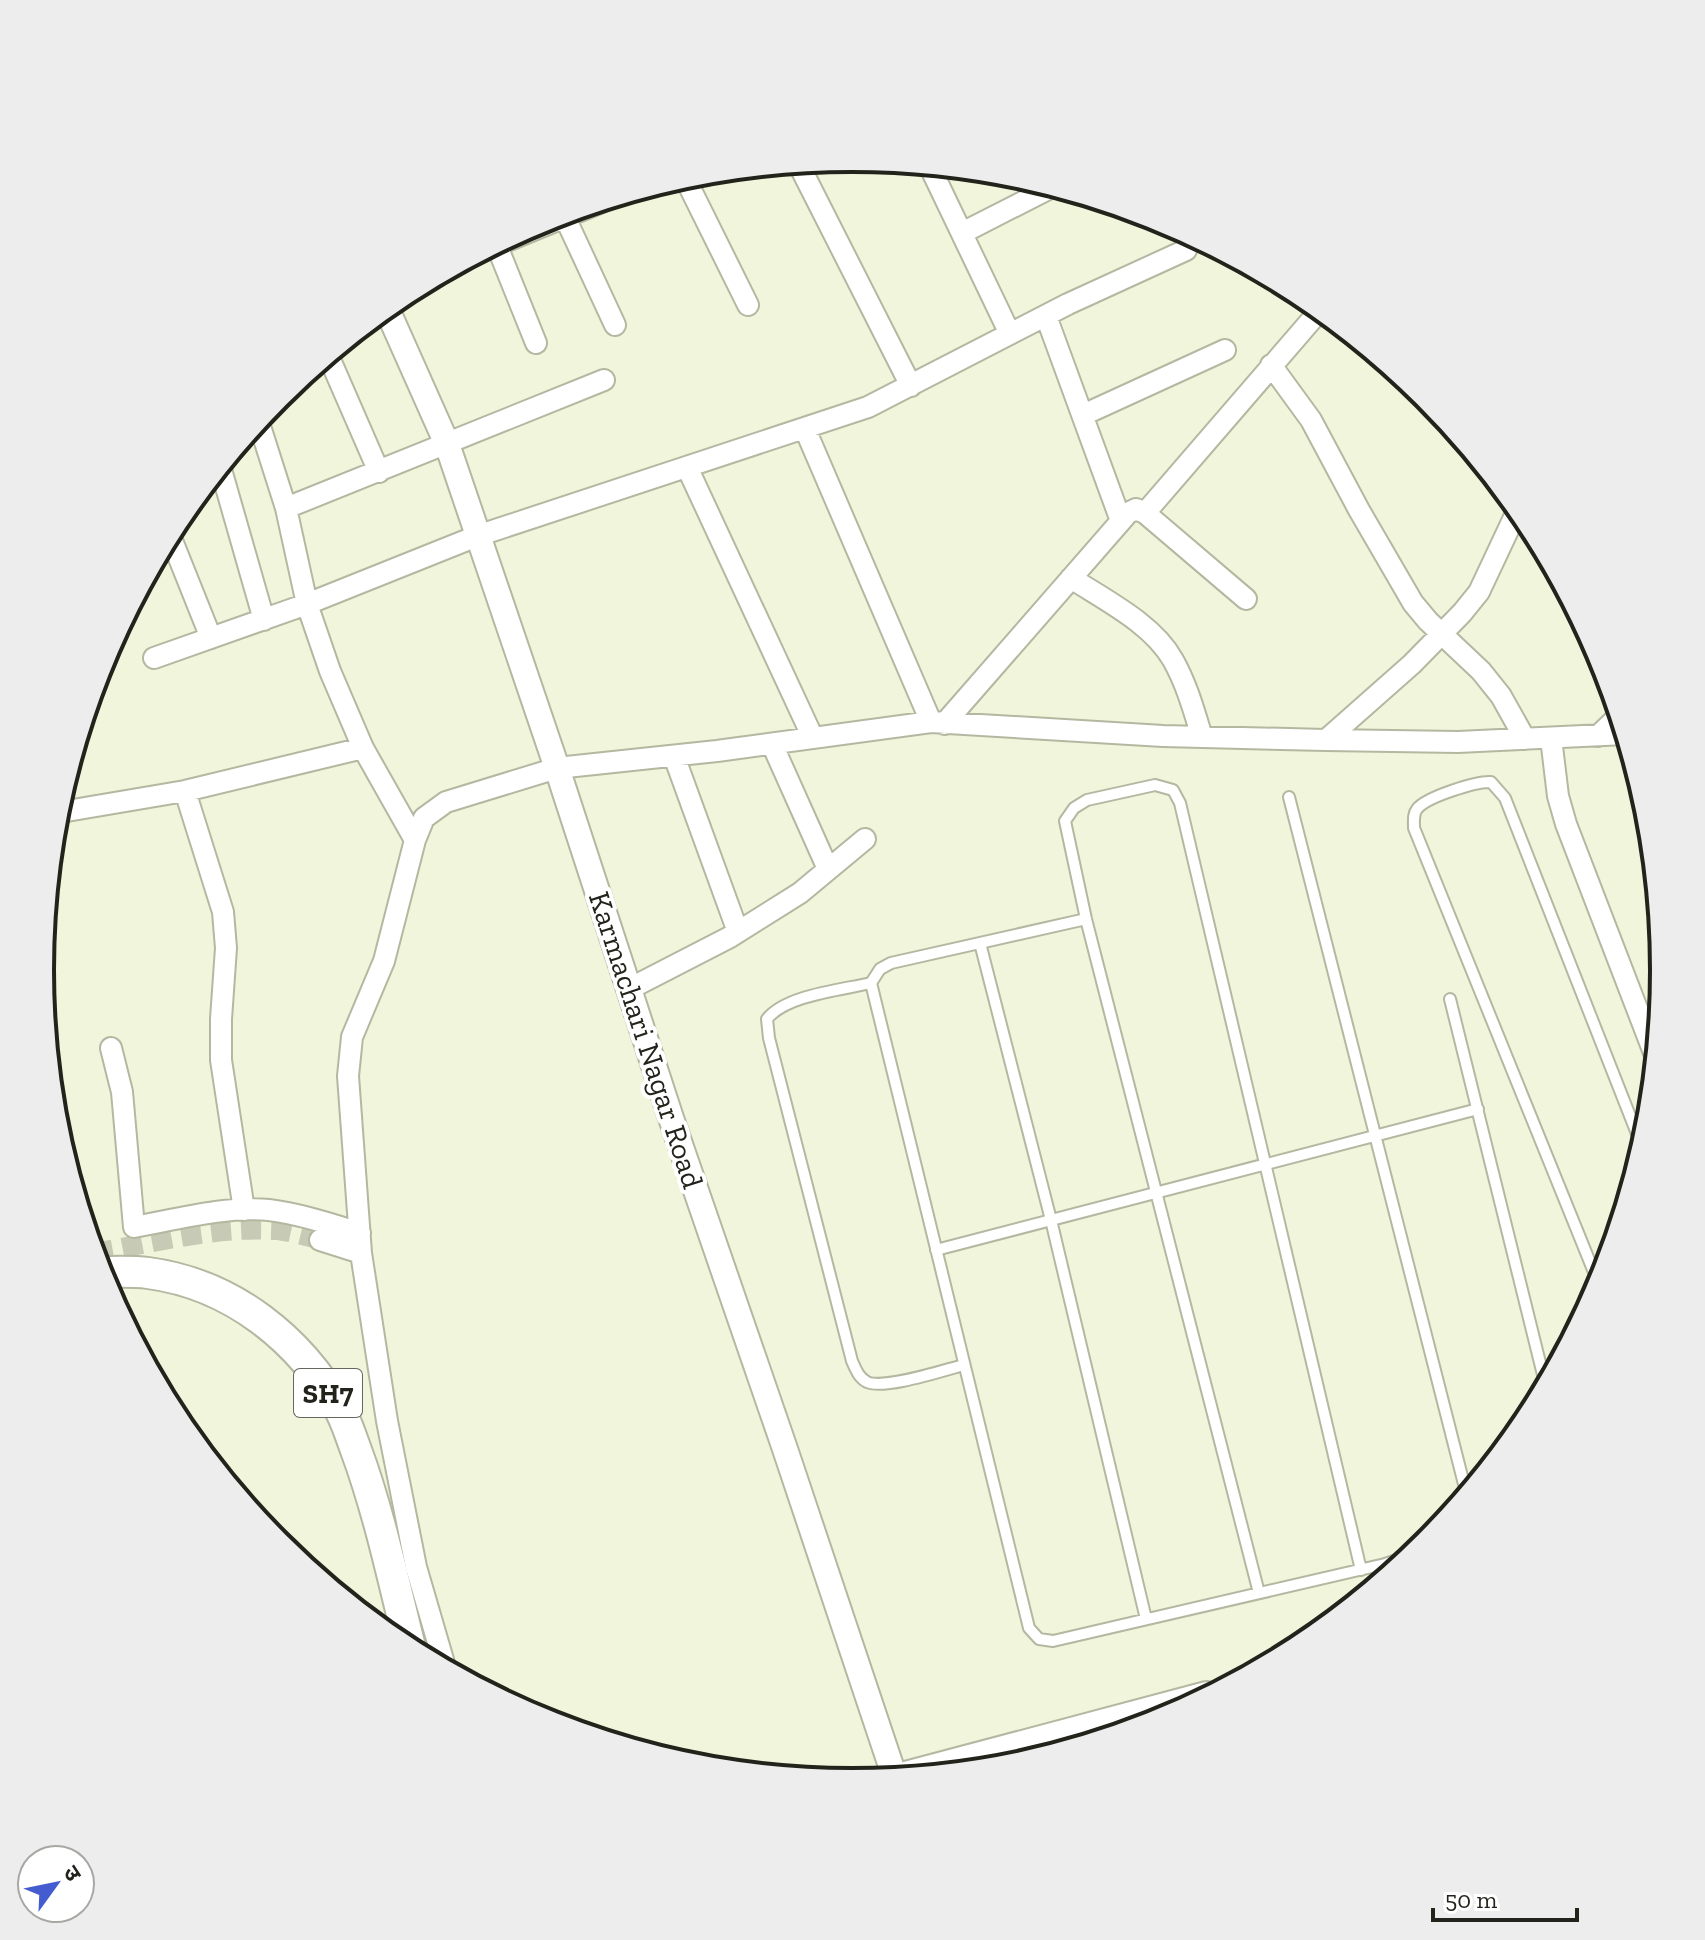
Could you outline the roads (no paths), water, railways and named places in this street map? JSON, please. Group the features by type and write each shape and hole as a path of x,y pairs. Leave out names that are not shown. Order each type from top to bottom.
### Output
{"main road":[{"name":"SH7","path":"114,1272 148,1273 201,1286 251,1312 281,1334 306,1359 341,1412 369,1486 406,1632"},
{"path":"975,1759 1133,1717"}],"street":[{"path":"803,173 911,386"},
{"path":"934,176 1010,334"},
{"path":"690,189 748,305"},
{"path":"962,233 1038,194"},
{"path":"568,224 615,325"},
{"path":"154,658 307,604 477,536 868,407 1046,316 1186,250"},
{"path":"492,257 536,343"},
{"path":"1046,316 1121,521"},
{"path":"1145,513 1313,318"},
{"name":"Karmachari Nagar Road","path":"391,319 447,444 891,1767"},
{"path":"1083,415 1225,350"},
{"path":"332,365 379,472"},
{"path":"1271,365 1318,433 1413,603 1481,671 1501,696 1525,739"},
{"path":"286,508 604,380"},
{"path":"805,429 937,723"},
{"path":"262,433 286,508 307,604 330,671 363,748 415,840"},
{"path":"687,467 813,738"},
{"path":"224,478 264,620"},
{"path":"937,723 1128,513 1136,509 1145,513 1246,599"},
{"path":"1326,740 1442,634 1479,592 1512,521"},
{"path":"175,548 211,638"},
{"path":"1071,578 1111,604 1158,641 1172,658 1188,690 1202,737"},
{"path":"442,1655 413,1552 387,1421 360,1243 348,1076 352,1037 384,961 415,840 424,818 446,802 557,768 937,723 1202,737 1326,740 1525,739 1616,735"},
{"path":"1598,736 1612,723"},
{"path":"1551,738 1558,796 1566,824 1648,1035"},
{"path":"772,744 828,869"},
{"path":"70,810 185,791 363,748"},
{"path":"674,756 738,932"},
{"path":"185,791 223,912 226,948 221,1060 244,1210"},
{"path":"629,989 738,932 800,893 865,839"},
{"path":"111,1048 122,1092 134,1227 244,1210 267,1210 295,1214 360,1243"},
{"path":"320,1240 360,1243"}],"lane":[{"path":"1593,1269 1414,828 1418,807 1480,781 1491,782 1505,798 1635,1129"},
{"path":"1259,1593 1086,919 1065,821 1074,808 1087,800 1155,785 1173,790 1183,818 1361,1570"},
{"path":"1289,797 1464,1483"},
{"path":"964,1365 885,1383 869,1383 858,1375 769,1038 767,1019 774,1010 787,1003 871,983 880,969 891,963 1086,919"},
{"path":"980,943 1051,1220 1146,1619"},
{"path":"871,983 1029,1628 1039,1639 1053,1641 1385,1564"},
{"path":"1450,999 1542,1372"},
{"path":"936,1250 1478,1109"}],"tunnel":[{"path":"105,1251 232,1230 278,1230 320,1240"}]}
